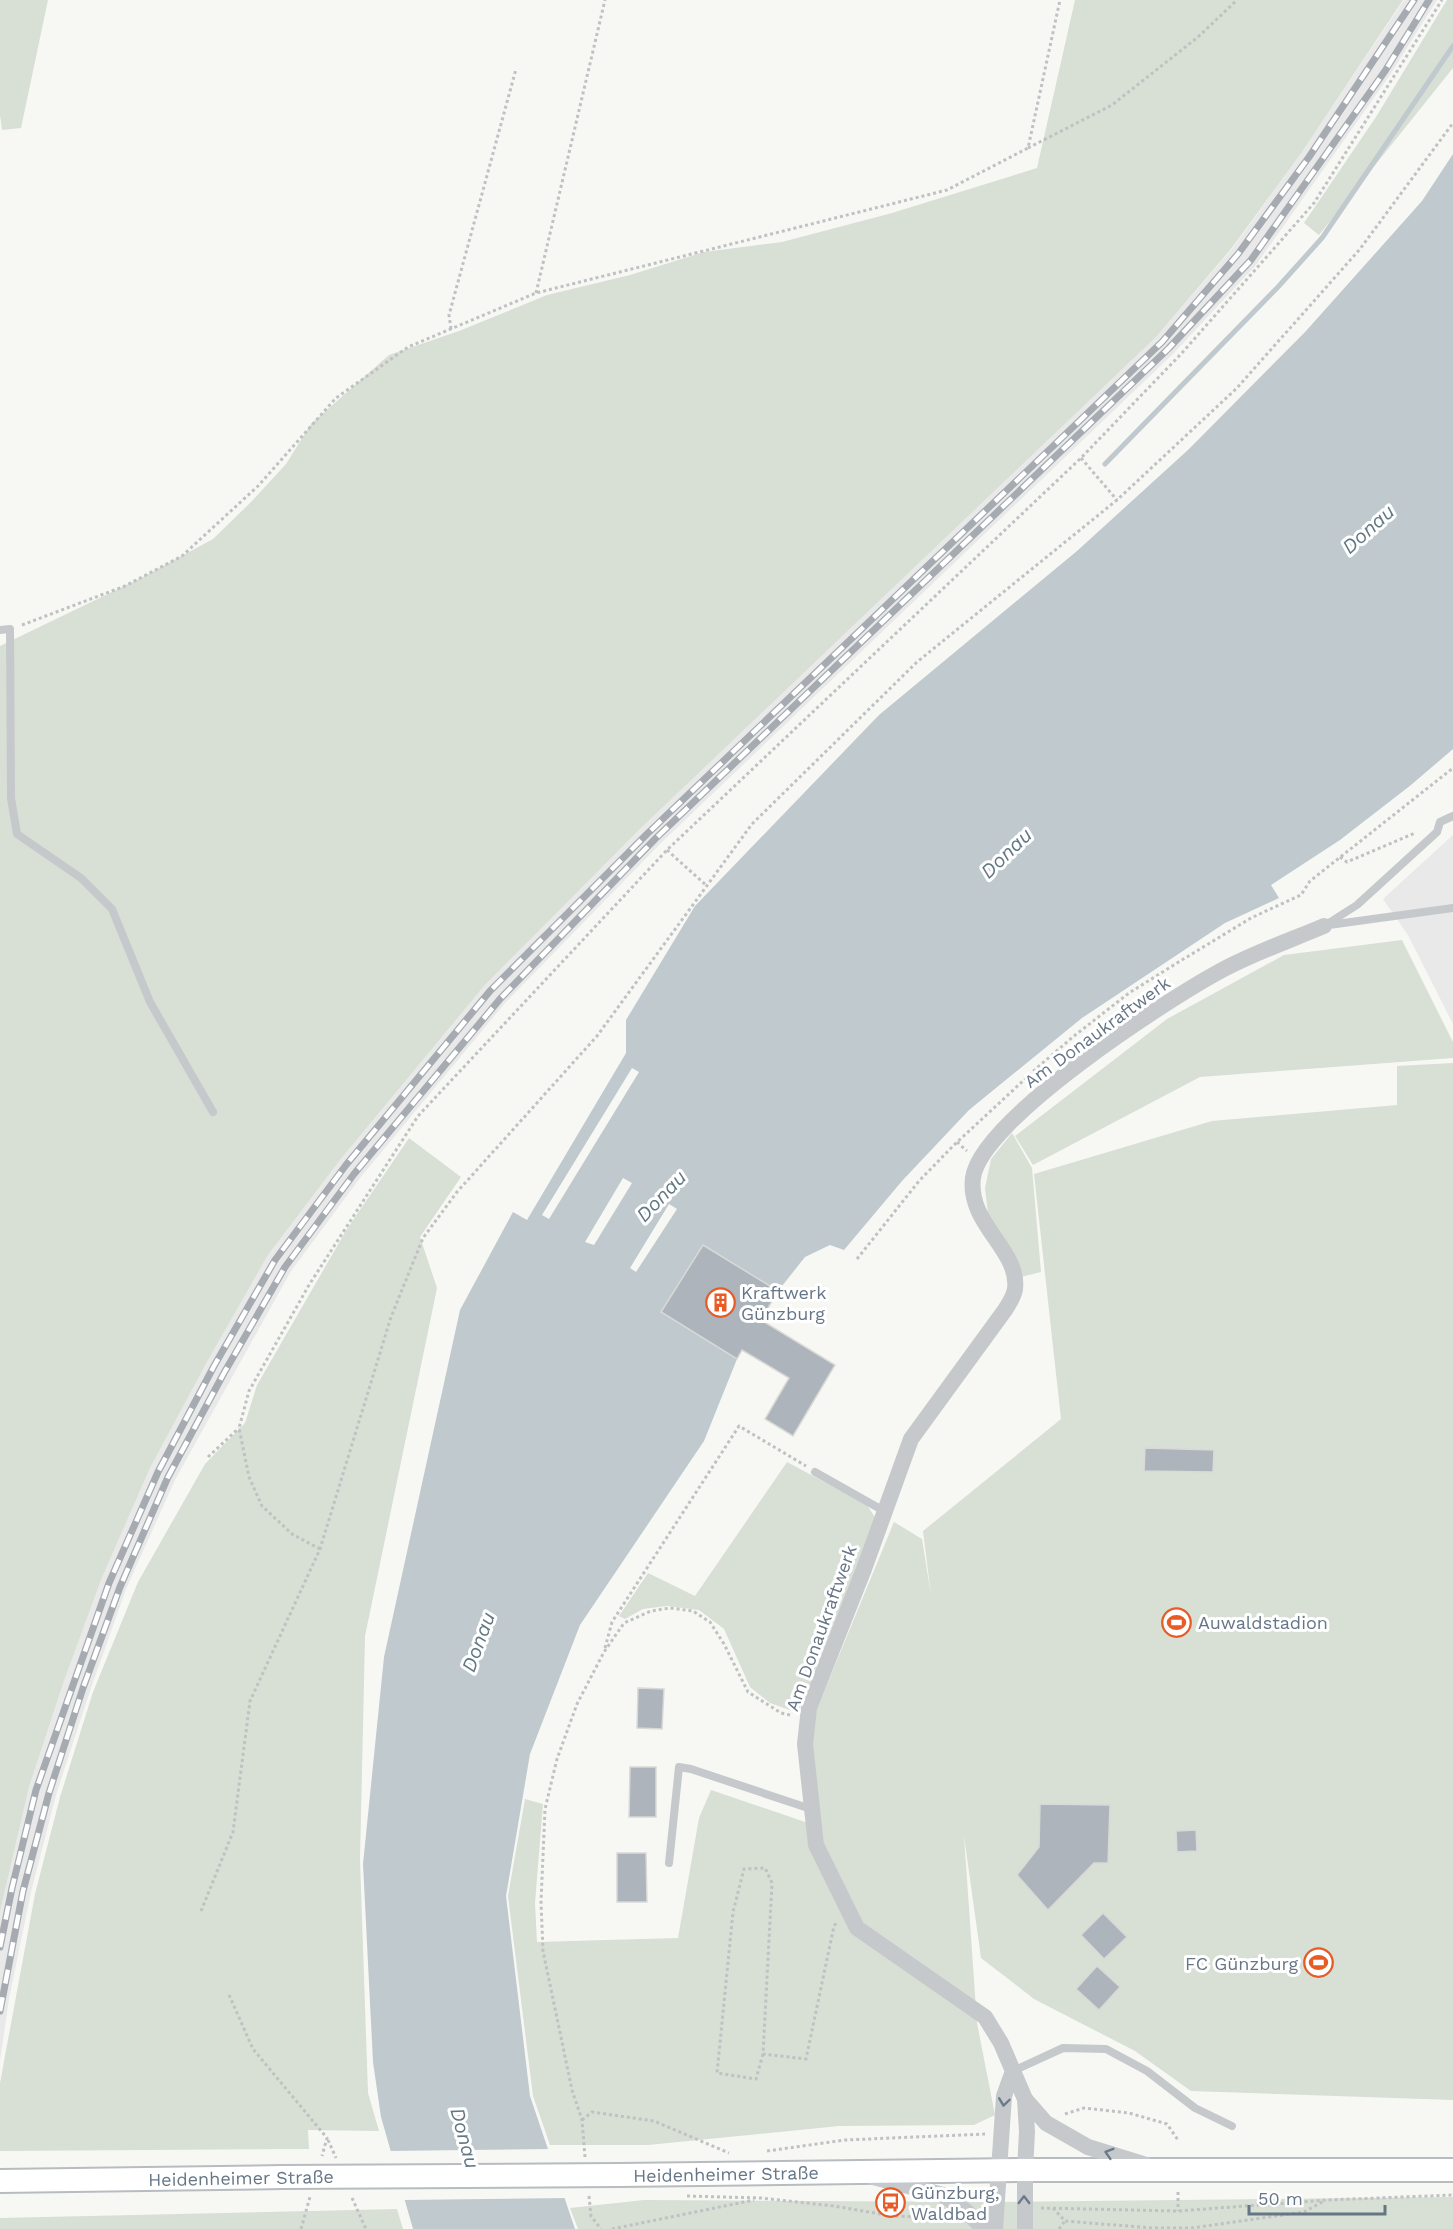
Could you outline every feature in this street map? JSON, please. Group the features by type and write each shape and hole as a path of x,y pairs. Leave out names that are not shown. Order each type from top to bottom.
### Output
{"main road":[{"name":"Heidenheimer Straße","path":"9,2181 999,2170 1453,2170"}],"street":[{"name":"Am Donaukraftwerk","path":"1025,2229 1027,2132 1025,2099 1001,2043 985,2017 857,1928 816,1845 805,1744 809,1708 864,1569 911,1439 1005,1310 1015,1291 1014,1269 975,1208 973,1178 992,1140 1053,1083 1158,1008 1225,968 1324,926"},
{"path":"995,2229 1004,2096 1012,2071"},
{"path":"1025,2099 1046,2123 1088,2147 1165,2170"},
{"path":"852,2172 943,2195 966,2211 984,2229"}],"lane":[{"path":"0,630 10,629 12,798 17,834 81,878 112,909 150,1002 213,1112"},
{"name":"Am Donaukraftwerk","path":"1324,926 1357,905 1437,832 1440,822 1453,816"},
{"name":"Am Donaukraftwerk","path":"1324,926 1453,908"},
{"path":"815,1472 884,1511"},
{"path":"669,1863 679,1767 691,1768 811,1809"},
{"path":"1012,2071 1064,2048 1106,2049 1147,2072 1196,2108 1232,2126"}],"path":[{"path":"536,293 605,0"},
{"path":"1028,148 1060,0"},
{"path":"10,629 125,586 182,556 258,486 336,398 408,347 536,293 947,190 1112,105 1198,37 1237,0"},
{"path":"320,1549 292,1534 262,1506 249,1477 239,1428 249,1391 309,1285 418,1116 666,850 1081,458 1181,354 1314,203 1442,0"},
{"path":"451,329 449,315 516,69"},
{"path":"201,1911 233,1832 250,1701 320,1549 391,1317 423,1238 457,1192 597,1036 752,824 917,662 1117,500 1245,380 1360,249 1453,123"},
{"path":"1081,458 1117,500"},
{"path":"857,1259 919,1181 1038,1067 1129,993 1251,918 1301,895 1310,882 1453,768"},
{"path":"1340,857 1347,862 1440,822"},
{"path":"666,850 706,885"},
{"path":"604,1652 612,1622 739,1426 815,1472"},
{"path":"208,1457 239,1428"},
{"path":"726,2155 734,2155 654,2121 592,2112 582,2120 572,2090 543,1951 541,1902 545,1809 557,1759 577,1704 604,1652 624,1623 651,1611 670,1608 693,1611 710,1622 724,1644 748,1692 782,1713 807,1720"},
{"path":"765,1868 772,1883 764,2054 756,2079 717,2073 733,1912 744,1869 765,1868"},
{"path":"764,2054 806,2060 834,1926 848,1910"},
{"path":"229,1995 253,2049 327,2138 320,2161"},
{"path":"1046,2123 1062,2114 1084,2108 1129,2112 1167,2124 1178,2140"},
{"path":"762,2152 845,2140 1001,2134"},
{"path":"1178,2192 1178,2211"},
{"path":"301,2229 311,2195"},
{"path":"1024,2208 1178,2211 1327,2200 1453,2195"},
{"path":"612,2229 761,2198 834,2206 892,2216 949,2218 966,2211"},
{"path":"1053,2208 1065,2221 1152,2228 1192,2228 1304,2212 1327,2200"},
{"path":"1059,2229 1065,2221"}],"shaded area":[{"path":"0,0 48,0 21,128 2,130 0,115"},
{"path":"1075,0 1403,0 1302,152 1231,249 1156,337 641,828 484,986 340,1160 268,1255 150,1468 101,1580 29,1787 0,1912 0,646 141,578 213,539 286,464 311,424 389,355 459,331 547,295 630,275 704,252 782,242 892,213 1037,168"},
{"path":"1404,0 1437,0 1390,75 1256,265 1174,353 660,844 505,1003 360,1178 291,1271 175,1480 126,1589 56,1795 31,1892 9,1999 0,2061 0,1912 29,1787 64,1681 101,1580 150,1468 268,1255 340,1160 484,986 641,828 1156,337 1232,249 1302,152"},
{"path":"1447,0 1453,0 1453,68 1319,235 1304,223 1376,117"},
{"path":"1453,835 1453,1024 1408,935 1383,899"},
{"path":"1402,940 1453,1042 1453,1058 1200,1077 1033,1165 1015,1136 1167,1019 1284,955"},
{"path":"1453,1063 1453,2100 1191,2091 1135,2051 1034,1999 981,1958 964,1836 977,2023 995,2115 974,2125 839,2126 648,2145 550,2145 533,2096 508,1896 525,1799 543,1804 535,1903 537,1942 678,1938 699,1818 711,1790 808,1823 814,1716 894,1522 922,1539 931,1595 923,1531 1061,1419 1034,1174 1212,1121 1397,1105 1397,1066"},
{"path":"1012,1133 1032,1168 1041,1272 1021,1277 989,1223 985,1188 991,1159"},
{"path":"409,1138 461,1177 420,1237 437,1288 365,1636 360,1860 368,2093 379,2131 308,2130 309,2149 0,2151 0,2083 35,1894 60,1797 93,1692 138,1582 205,1464 245,1423 257,1385 347,1229"},
{"path":"787,1462 867,1505 876,1519 798,1713 770,1703 750,1687 724,1629 699,1610 667,1606 643,1609 625,1619 619,1616 648,1573 695,1596"},
{"path":"1453,2197 1453,2229 578,2229 570,2208 644,2200 996,2202"},
{"path":"397,2209 403,2229 0,2229 0,2218"}],"water":[{"name":"Donau","path":"1453,154 1453,749 1340,840 1271,885 1279,898 1225,923 1082,1018 969,1110 902,1181 844,1250 830,1245 805,1257 778,1291 703,1245 661,1312 737,1359 704,1441 580,1625 530,1754 506,1896 530,2096 575,2229 413,2229 381,2117 373,2062 363,1864 384,1657 460,1310 513,1212 527,1220 626,1053 626,1020 695,906 879,715 1077,551 1189,449 1306,331 1422,201","holes":["632,1068 639,1072 549,1219 542,1215","623,1178 632,1183 594,1245 585,1242","669,1204 677,1209 636,1272 630,1268"]}],"pier":[{"path":"551,2149 568,2198 402,2200 387,2151"}],"building":[{"name":"Kraftwerk Günzburg","path":"703,1245 778,1291 761,1320 835,1365 793,1436 765,1419 789,1378 742,1350 737,1359 661,1312"},
{"path":"1145,1448 1214,1450 1213,1472 1144,1471"},
{"path":"638,1688 664,1689 662,1729 637,1728"},
{"path":"630,1767 656,1767 656,1817 629,1817"},
{"path":"1040,1804 1110,1805 1108,1863 1094,1863 1048,1910 1017,1875 1039,1847"},
{"path":"1196,1830 1197,1851 1177,1852 1176,1831"},
{"path":"617,1853 646,1853 647,1902 617,1902"},
{"path":"1103,1913 1127,1937 1104,1959 1081,1935"},
{"path":"1097,1966 1120,1987 1099,2010 1076,1989"}],"waterway":[{"path":"1105,464 1278,287 1322,238 1453,46"}],"railway":[{"path":"0,1947 36,1790 109,1583 158,1472 214,1366 275,1260 346,1165 490,991 647,834 1162,342 1238,254 1309,157 1414,0"},
{"path":"0,2011 23,1891 49,1793 83,1688 120,1587 168,1477 285,1267 354,1174 500,999 655,839 1169,348 1251,260 1385,71 1429,0"}],"place":[{"name":"Kraftwerk Günzburg","path":"720,1302"},
{"name":"Auwaldstadion","path":"1177,1622"},
{"name":"FC Günzburg","path":"1319,1963"},
{"name":"Günzburg, Waldbad","path":"890,2202"}]}
